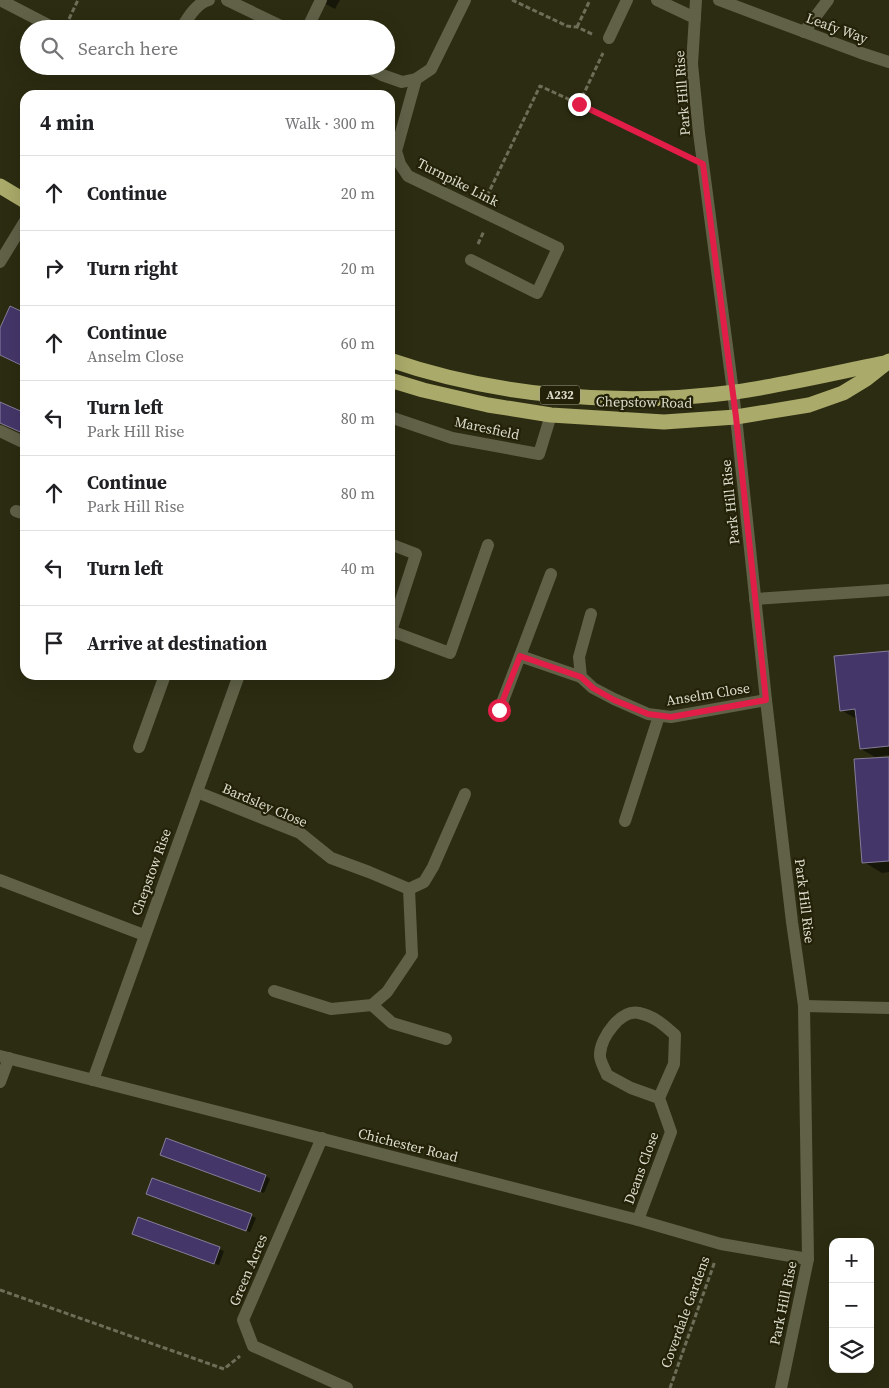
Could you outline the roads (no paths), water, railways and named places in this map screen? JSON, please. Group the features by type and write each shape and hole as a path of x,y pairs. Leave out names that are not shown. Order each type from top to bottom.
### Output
{"highway":[{"path":"0,186 20,198"},
{"name":"Chepstow Road","path":"395,362 473,382 529,393 622,400 702,395 781,385 888,361"},
{"name":"Chepstow Road","path":"395,382 488,405 551,415 664,422 736,417 809,405 843,393 866,379 888,361"}],"street":[{"path":"0,0 39,20"},
{"path":"187,20 203,1 209,0"},
{"path":"226,0 268,20"},
{"path":"311,20 321,0"},
{"path":"382,75 402,82 416,80 431,69 465,0"},
{"path":"605,38 627,0"},
{"path":"657,0 695,18"},
{"name":"Park Hill Rise","path":"696,0 692,64 736,417 766,700 792,922 804,1006 808,1259 780,1388"},
{"name":"Leafy Way","path":"719,0 889,62"},
{"path":"804,32 828,0"},
{"name":"Turnpike Link","path":"416,80 396,151 400,164 408,176 558,248 537,293 471,260"},
{"path":"0,262 20,229"},
{"name":"Maresfield","path":"395,419 452,438 539,454 551,415"},
{"path":"0,431 20,441"},
{"path":"395,632 450,652 488,545"},
{"path":"395,546 416,554 395,619"},
{"path":"499,710 551,574"},
{"path":"755,599 889,590"},
{"path":"581,677 579,657 591,614"},
{"name":"Anselm Close","path":"520,656 581,677 593,688 614,700 648,714 659,716 671,717 766,700"},
{"path":"140,747 163,680"},
{"name":"Chepstow Rise","path":"93,1080 237,680"},
{"path":"625,822 659,716"},
{"name":"Bardsley Close","path":"197,792 300,833 331,858 409,889"},
{"path":"274,991 331,1009 372,1005 387,992 412,955 409,889 424,882 433,867 465,794"},
{"path":"0,880 144,935"},
{"path":"372,1005 392,1022 446,1039"},
{"path":"804,1006 889,1008"},
{"path":"637,1012 658,1020 675,1034 674,1064 659,1098 631,1088 608,1075 600,1055 607,1033 622,1017 637,1012"},
{"path":"0,1082 4,1057"},
{"name":"Chichester Road","path":"4,1057 638,1220 721,1244 808,1259"},
{"name":"Deans Close","path":"638,1220 671,1132 659,1098"},
{"name":"Green Acres","path":"322,1138 243,1320 252,1346 347,1388"}]}
